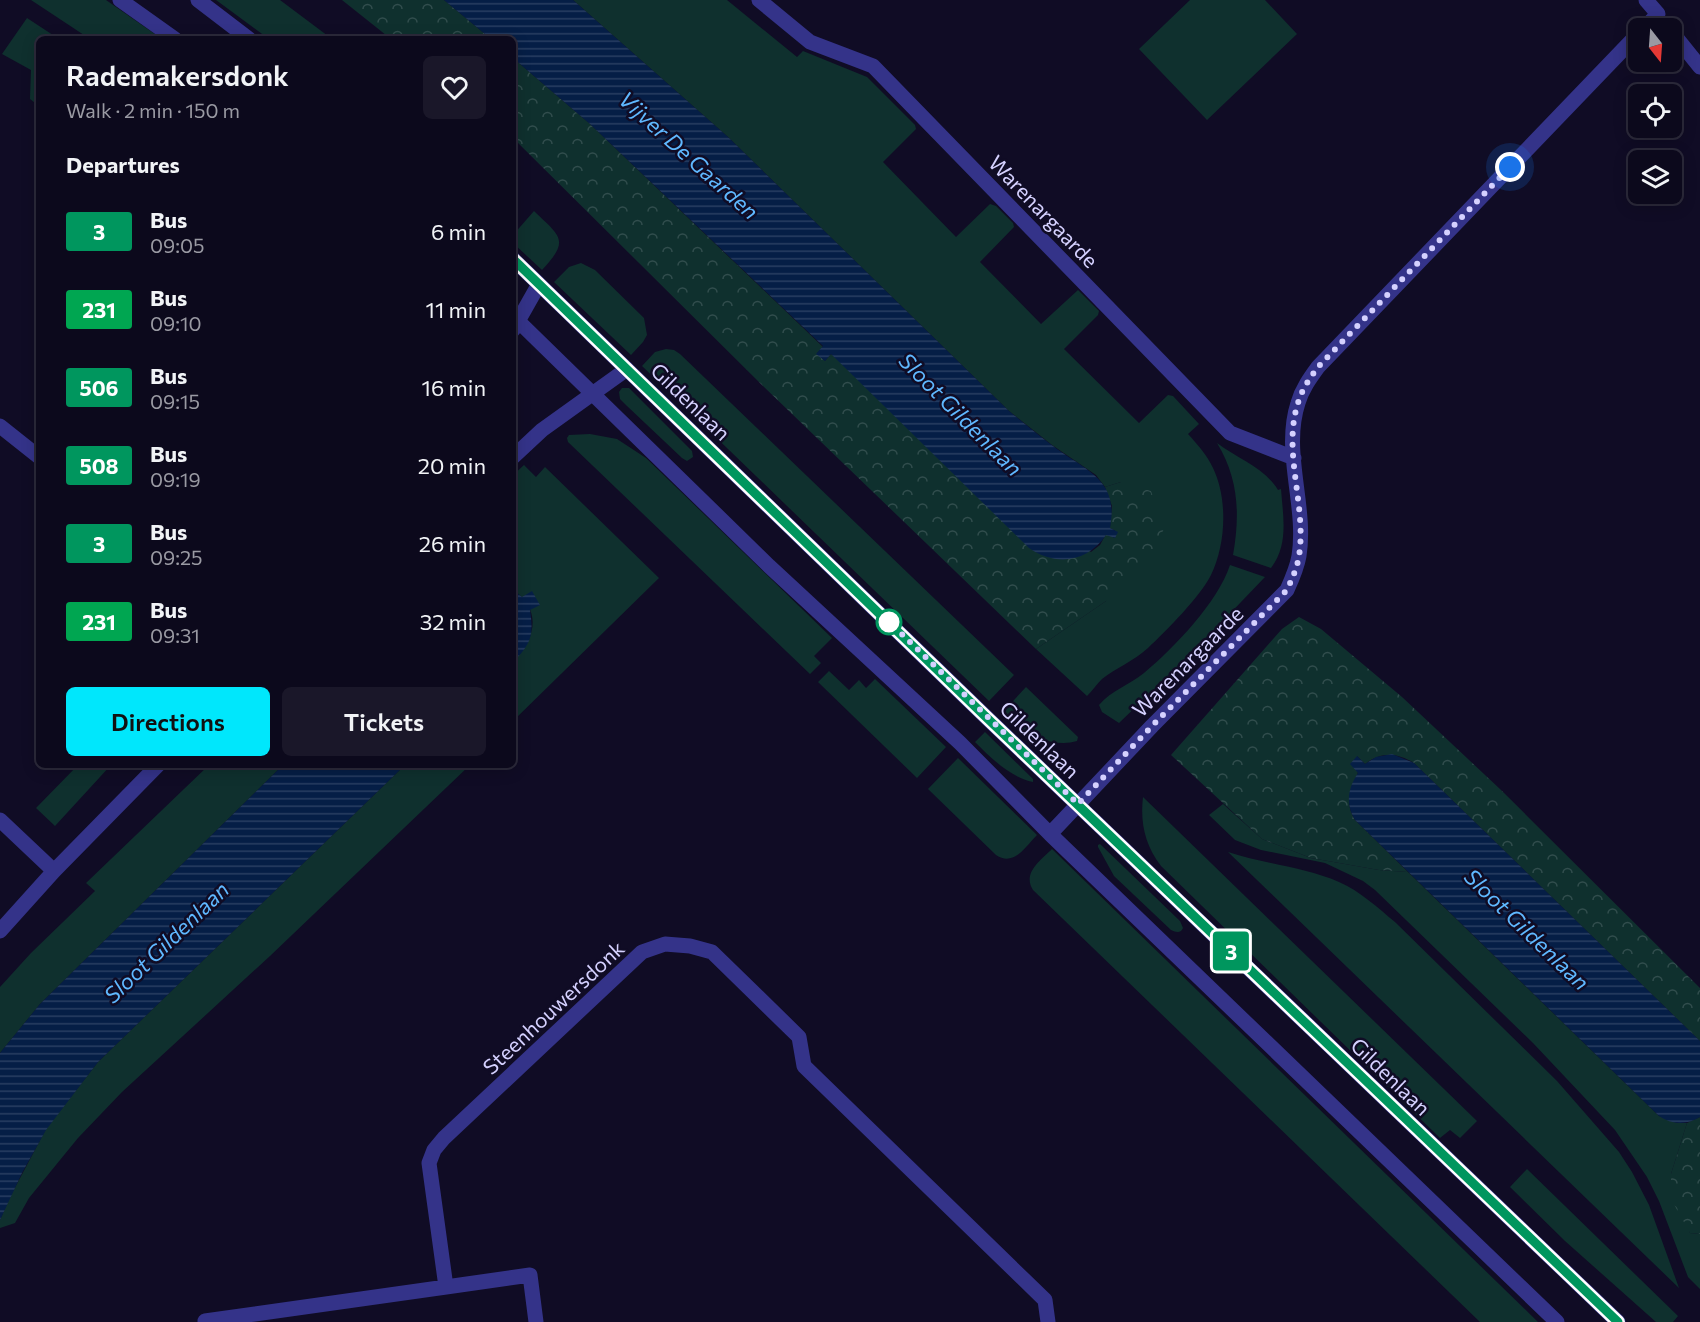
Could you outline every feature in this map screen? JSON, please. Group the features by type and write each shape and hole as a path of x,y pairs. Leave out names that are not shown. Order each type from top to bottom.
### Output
{"street":[{"path":"120,0 172,36"},
{"path":"198,0 245,36"},
{"name":"Warenargaarde","path":"759,0 810,42 873,66 1230,433 1294,458"},
{"path":"1647,0 1661,18"},
{"path":"1654,18 1658,14"},
{"name":"Warenargaarde","path":"1050,834 1152,726 1287,590 1299,555 1300,530 1294,458 1297,405 1305,385 1318,367 1628,44"},
{"path":"1682,45 1700,67"},
{"name":"Gildenlaan","path":"516,262 1618,1322"},
{"path":"516,320 539,284"},
{"path":"516,323 594,393 769,566 960,743 1050,834 1557,1322"},
{"path":"516,454 542,430 627,369"},
{"path":"0,426 36,455"},
{"path":"0,931 54,871 155,768"},
{"path":"0,820 54,871"},
{"name":"Steenhouwersdonk","path":"446,1287 429,1163 434,1150 560,1027 642,952 665,944 690,946 712,952 799,1037 804,1066 1045,1300 1048,1322"},
{"path":"205,1321 530,1275 536,1322"}],"green space":[{"path":"31,0 106,0 158,36 85,36"},
{"path":"216,0 280,0 328,36 265,36"},
{"path":"342,0 444,0 487,36 387,36"},
{"path":"573,0 727,0 797,57 803,51 867,77 915,125 916,129 883,162 956,237 990,204 996,206 1013,223 1014,227 980,262 1041,324 1078,290 1099,311 1098,315 1064,349 1139,423 1168,395 1173,396 1199,424 1188,434 1211,463 1221,493 1222,536 1220,550 1211,575 1191,603 1148,648 1102,679 1087,696 1036,649 1106,601 1121,482 1105,487 1096,475 1052,445 1009,411 728,137"},
{"path":"1190,0 1265,0 1297,34 1207,120 1139,49"},
{"path":"27,18 54,36 36,36 36,104 30,99 31,70 2,54"},
{"path":"516,61 590,124 823,347 817,353 825,361 831,354 1091,552 1100,545 1106,534 1115,538 1118,532 1110,528 1112,506 1105,487 1121,482 1151,491 1164,529 1150,555 1106,601 1036,649 763,386 516,141"},
{"path":"534,211 556,233 559,245 551,260 542,270 516,246 516,232"},
{"path":"581,263 595,270 644,318 647,335 631,355 554,282 569,267"},
{"path":"666,349 680,354 1014,675 989,701 642,366 655,352"},
{"path":"622,388 629,388 692,451 693,457 687,461 682,458 627,406 620,399 619,392"},
{"path":"590,434 617,439 646,458 832,638 814,656 821,663 810,674 568,442 569,435"},
{"path":"1217,443 1258,469 1278,490 1281,489 1283,540 1277,559 1271,568 1233,555 1237,526 1234,484"},
{"path":"524,465 536,477 545,467 659,578 516,718 516,659 531,635 532,616 523,598 516,592 516,472"},
{"path":"1230,565 1265,577 1196,649 1119,723 1102,712 1099,705 1104,700 1144,673 1194,624 1216,594"},
{"path":"1299,617 1321,629 1402,697 1501,790 1700,988 1700,1041 1414,763 1396,755 1383,755 1365,764 1357,756 1358,771 1349,800 1355,820 1408,872 1379,870 1311,858 1262,839 1171,755 1282,629"},
{"path":"829,671 849,690 859,680 866,688 875,679 946,747 917,778 818,682"},
{"path":"1026,687 1078,737 1077,741 1057,743 1036,737 1002,713"},
{"path":"985,732 1033,779 1033,782 1016,776 975,742"},
{"path":"958,758 1037,835 1024,850 1014,857 1008,859 996,855 928,789"},
{"path":"75,768 108,768 55,826 36,808"},
{"path":"206,768 280,768 40,1004 0,1053 0,987 31,953 95,891 86,883"},
{"path":"402,768 467,768 270,956 122,1092 78,1138 29,1198 15,1223 0,1228 0,1220 10,1197 46,1129 98,1062"},
{"path":"1143,797 1477,1121 1460,1138 1450,1130 1440,1138 1161,866 1147,842 1142,816"},
{"path":"1223,804 1262,839 1311,858 1379,870 1408,872 1659,1116 1677,1123 1687,1123 1671,1174 1690,1233 1700,1234 1700,1289 1688,1277 1659,1201 1647,1177 1615,1130 1533,1043 1375,890 1363,881 1325,863 1261,850 1235,840 1209,815"},
{"path":"1100,844 1180,921 1183,928 1181,931 1171,930 1114,876 1098,847"},
{"path":"1052,849 1538,1322 1480,1322 1033,890 1030,884 1031,872"},
{"path":"1228,852 1339,882 1361,895 1395,922 1557,1081 1619,1152 1649,1205 1679,1288"},
{"path":"1700,1117 1700,1234 1690,1233 1671,1199 1671,1174 1687,1123"},
{"path":"1527,1169 1678,1316 1673,1322 1656,1322 1565,1241 1510,1187"}],"water":[{"path":"444,0 573,0 728,137 1009,411 1099,479 1110,499 1112,512 1110,528 1118,532 1115,538 1106,535 1090,551 1071,559 1050,558 1029,548 831,354 825,361 816,354 823,346 590,124 516,61 516,36 487,36"},
{"path":"532,591 540,605 530,610 531,633 524,650 516,659 516,592 522,597"},
{"name":"Sloot Gildenlaan","path":"1392,754 1414,763 1700,1041 1700,1117 1679,1123 1659,1116 1355,820 1350,808 1349,796 1358,773 1350,764 1357,756 1365,764 1376,757"},
{"name":"Sloot Gildenlaan","path":"280,768 402,768 98,1062 46,1130 22,1173 0,1220 0,1053 40,1004"}],"bus line":[{"name":"3","path":"516,262 986,717 1618,1322"}],"route":[{"path":"889,622 884,617 1078,804 1287,590 1299,555 1300,530 1294,458 1294,417 1305,385 1318,367 1510,167"}],"water label":[{"name":"Vijver De Gaarden","path":"689,155"}]}
